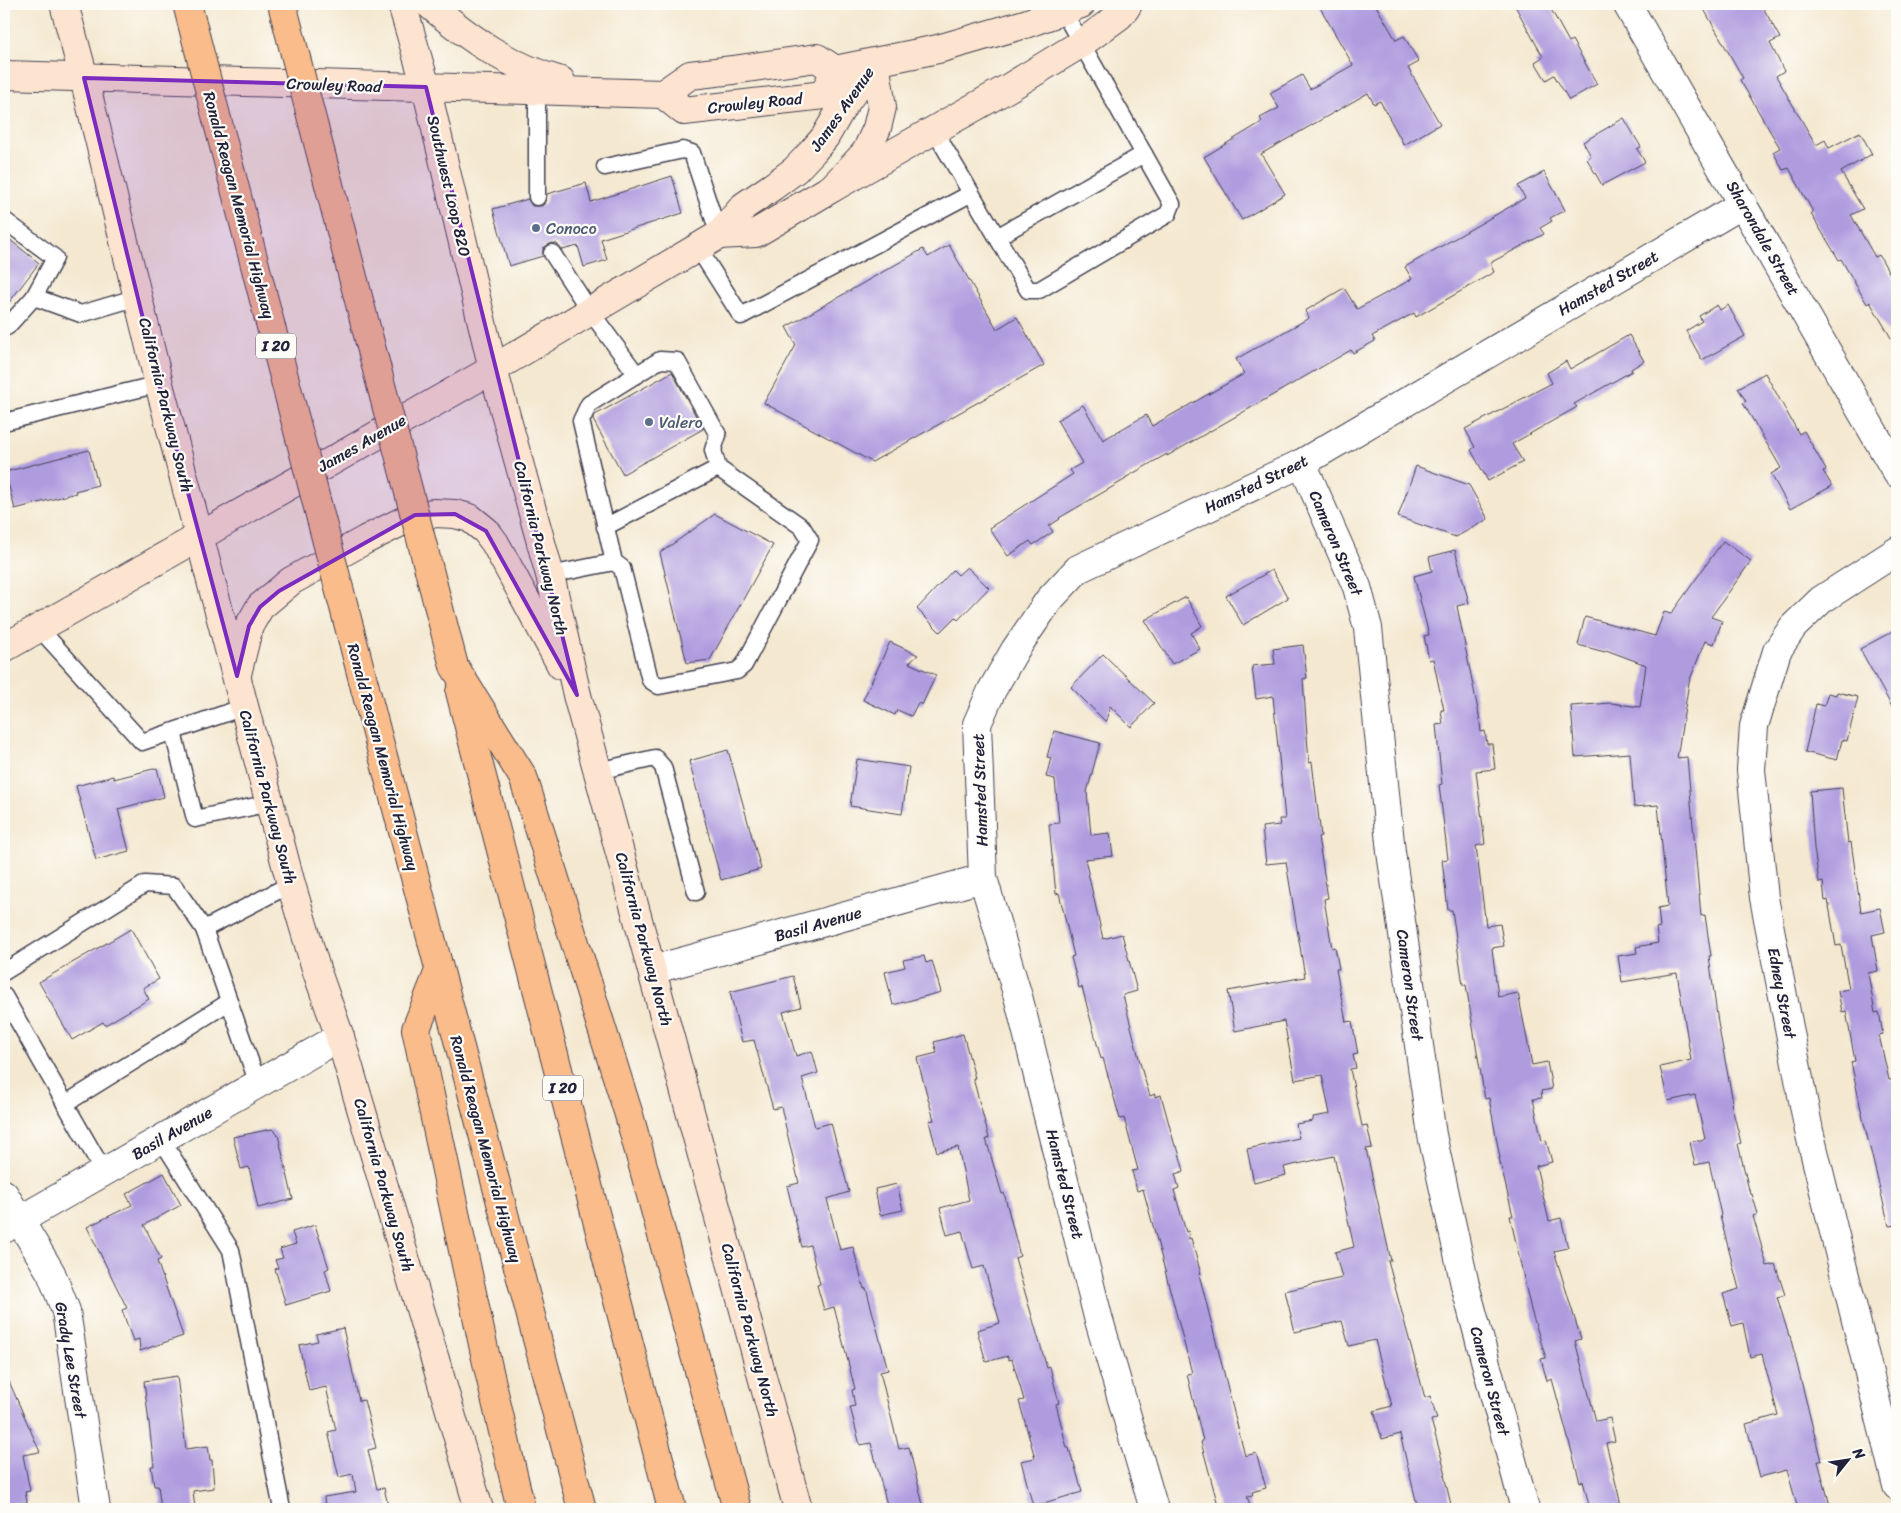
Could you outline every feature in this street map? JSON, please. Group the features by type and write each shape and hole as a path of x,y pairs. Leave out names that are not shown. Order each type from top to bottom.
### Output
{"highway":[{"name":"Ronald Reagan Memorial Highway","path":"187,4 439,971 582,1509"},
{"name":"I 20","path":"282,4 672,1509"},
{"path":"454,666 523,777 629,1115 737,1509"},
{"path":"439,971 416,1029 485,1354 521,1509"}],"main road":[{"path":"64,4 84,78"},
{"name":"Southwest Loop 820","path":"402,4 426,88 492,369"},
{"path":"429,4 458,29 504,59 533,73 596,92"},
{"path":"832,188 1082,43 1119,16 1126,10 1128,4"},
{"name":"James Avenue","path":"4,648 492,369 708,242 744,206 795,170 813,152 875,62 938,49 1072,7"},
{"path":"663,94 690,74 734,70 817,58 836,70 875,62"},
{"name":"James Avenue","path":"708,242 756,233 832,188 866,152 877,128 882,107 875,62"},
{"name":"Crowley Road","path":"4,75 663,94 684,111 786,101 824,95 836,70"},
{"name":"California Parkway South","path":"84,78 159,384 291,884 317,972 340,1037 479,1509"},
{"name":"California Parkway North","path":"492,369 550,575 577,694 798,1509"},
{"path":"237,676 249,626 260,607 278,590 357,544 415,515 455,514 470,518 486,531 495,543 577,694"}],"street":[{"name":"Sharondale Street","path":"1627,4 1897,472"},
{"name":"Hamsted Street","path":"1154,1509 1098,1317 1019,1000 983,878 977,724 992,690 1015,650 1049,600 1078,569 1302,463 1743,204"},
{"name":"Cameron Street","path":"1302,463 1358,587 1368,628 1390,852 1432,1135 1464,1285 1525,1509"},
{"name":"Edney Street","path":"1897,551 1821,600 1793,627 1778,651 1754,726 1751,770 1764,898 1808,1131 1897,1486"},
{"name":"Basil Avenue","path":"652,970 983,878"},
{"name":"Basil Avenue","path":"11,1224 340,1037"},
{"name":"Grady Lee Street","path":"4,1194 11,1224 52,1273 66,1311 96,1509"}],"lane":[{"path":"934,130 1028,290 1039,290 1168,214 1172,204 1082,43 1072,7"},
{"path":"537,90 537,197"},
{"path":"605,168 683,150 692,153 708,242 740,316 970,194"},
{"path":"997,237 1144,154"},
{"path":"4,220 20,240 55,258 34,297 7,327 4,325"},
{"path":"552,253 637,375"},
{"path":"34,297 81,314 138,297"},
{"path":"660,360 676,361 718,435 713,450 718,468 802,527 810,540 744,665 737,672 659,686 650,680 622,568 614,562 581,421 589,404 660,360"},
{"path":"4,422 159,384"},
{"path":"605,527 718,468"},
{"path":"550,575 614,562"},
{"path":"38,628 142,742 244,707"},
{"path":"173,732 195,819 270,803"},
{"path":"598,771 655,758 663,767 696,892"},
{"path":"4,972 145,884 174,886 204,930 258,1084"},
{"path":"204,930 291,884"},
{"path":"4,996 104,1172"},
{"path":"65,1104 229,1002"},
{"path":"161,1139 231,1250 282,1509"}],"highlighted area":[{"path":"84,78 426,87 577,695 486,531 455,514 415,515 279,591 260,607 249,626 237,676 159,384"}],"building":[{"path":"1318,4 1375,4 1396,40 1404,36 1419,62 1408,68 1440,124 1404,145 1380,101 1374,104 1368,93 1261,154 1285,194 1242,220 1204,157 1262,122 1260,118 1279,108 1270,93 1302,75 1310,89 1353,65"},
{"path":"1514,4 1548,4 1569,42 1572,40 1597,84 1569,100 1554,75 1546,80 1535,62 1543,57"},
{"path":"1701,4 1761,4 1780,38 1770,43 1784,71 1776,76 1816,145 1825,140 1829,148 1860,132 1872,154 1841,172 1863,209 1851,215 1875,257 1879,255 1897,286 1897,348 1870,302 1867,304 1841,259 1839,260 1811,214 1813,212 1789,168 1783,170 1773,152 1780,148 1740,80 1743,78"},
{"path":"1624,118 1641,147 1637,149 1645,162 1602,185 1587,159 1591,156 1583,142"},
{"path":"1544,172 1565,210 1550,218 1552,221 1540,228 1544,234 1490,263 1494,272 1416,317 1414,313 1372,336 1375,341 1353,353 1351,350 1167,456 1167,454 1125,478 1059,518 1049,526 1053,532 1033,545 1030,541 1008,556 989,528 1073,474 1070,470 1082,463 1057,420 1083,405 1103,440 1146,415 1152,426 1244,374 1236,359 1309,318 1305,311 1344,288 1357,309 1412,279 1405,267 1525,198 1518,186"},
{"path":"672,176 683,213 601,239 607,260 584,267 578,246 562,250 557,244 552,243 543,248 543,256 509,266 493,209 528,199 532,206 542,206 546,202 547,194 586,183 591,202"},
{"path":"4,235 39,263 4,309"},
{"path":"949,245 997,329 1017,317 1044,365 872,462 764,403 796,345 786,327 923,249 928,257"},
{"path":"1717,305 1720,310 1728,305 1745,336 1702,360 1686,331 1702,321 1699,316"},
{"path":"1629,335 1644,361 1631,369 1632,371 1574,404 1577,407 1512,444 1523,462 1488,481 1471,450 1475,447 1465,429 1552,383 1547,373 1566,361 1570,369"},
{"name":"Valero","path":"672,372 703,429 623,474 593,420 595,415"},
{"path":"1765,373 1799,434 1804,431 1826,470 1823,471 1832,486 1790,509 1771,474 1781,468 1743,403 1746,401 1738,388"},
{"path":"89,450 98,485 75,491 76,493 15,509 5,472"},
{"path":"1416,466 1469,485 1488,519 1456,537 1398,517"},
{"path":"715,514 773,545 710,660 687,663 660,553"},
{"path":"1723,541 1751,561 1711,617 1722,621 1714,644 1705,641 1689,682 1677,758 1687,757 1701,916 1705,915 1718,1023 1733,1102 1731,1103 1741,1143 1738,1144 1750,1194 1752,1194 1758,1214 1753,1216 1767,1266 1775,1264 1785,1295 1777,1297 1790,1336 1821,1461 1818,1461 1831,1509 1798,1509 1787,1470 1760,1477 1746,1424 1778,1415 1762,1354 1750,1357 1743,1323 1732,1326 1723,1294 1739,1289 1720,1216 1709,1162 1695,1165 1690,1142 1705,1139 1695,1095 1668,1101 1660,1067 1691,1060 1677,973 1622,982 1618,956 1637,953 1636,947 1658,943 1656,928 1660,927 1658,908 1668,906 1658,805 1634,807 1630,753 1575,757 1571,706 1611,703 1640,707 1646,665 1606,650 1605,652 1578,645 1585,617 1655,636 1664,612 1671,614"},
{"path":"1455,550 1469,603 1457,606 1481,732 1485,731 1487,744 1492,744 1495,769 1476,771 1485,844 1476,846 1486,926 1500,924 1504,946 1492,948 1498,997 1518,993 1532,1065 1547,1062 1552,1089 1541,1091 1542,1098 1533,1099 1542,1141 1546,1140 1552,1162 1536,1166 1549,1221 1561,1218 1568,1248 1554,1251 1581,1339 1575,1341 1596,1421 1610,1418 1615,1441 1606,1443 1622,1509 1590,1509 1583,1481 1580,1482 1552,1379 1547,1381 1541,1359 1546,1358 1531,1310 1510,1216 1513,1216 1499,1158 1489,1098 1485,1099 1466,985 1463,985 1452,910 1448,910 1442,860 1448,859 1439,785 1442,784 1436,725 1443,724 1441,710 1444,710 1433,659 1429,660 1424,636 1429,635 1414,576 1432,571 1429,557"},
{"path":"967,567 989,588 958,620 955,617 940,632 917,609 953,570 958,575"},
{"path":"1272,570 1288,598 1243,625 1226,596"},
{"path":"1186,597 1202,626 1191,633 1200,649 1172,664 1145,620"},
{"path":"1897,629 1897,716 1860,649"},
{"path":"890,642 918,655 909,663 936,675 922,705 918,703 911,716 897,710 895,715 863,700"},
{"path":"1303,645 1307,678 1303,679 1309,763 1312,762 1321,836 1318,837 1328,898 1324,899 1332,948 1335,947 1339,969 1336,969 1346,1022 1352,1021 1358,1054 1353,1055 1356,1068 1350,1069 1362,1126 1367,1125 1372,1148 1366,1149 1391,1261 1388,1261 1425,1398 1430,1396 1437,1419 1431,1420 1446,1474 1444,1475 1452,1509 1418,1509 1400,1434 1382,1439 1374,1411 1392,1406 1375,1340 1349,1346 1342,1321 1295,1332 1285,1291 1342,1278 1335,1252 1354,1247 1334,1156 1284,1167 1286,1175 1254,1183 1247,1149 1299,1138 1296,1124 1313,1121 1313,1117 1330,1114 1322,1075 1295,1080 1284,1021 1235,1031 1228,991 1305,977 1286,862 1266,864 1262,827 1280,825 1279,819 1285,819 1273,696 1256,699 1252,666 1275,664 1273,649"},
{"path":"1103,654 1154,703 1131,727 1110,706 1106,722 1071,687"},
{"path":"1837,692 1858,697 1847,741 1842,740 1837,760 1805,752 1816,704 1824,706 1828,693 1836,695"},
{"path":"1054,731 1100,743 1087,792 1091,835 1110,833 1113,856 1085,859 1103,939 1122,934 1137,991 1123,995 1143,1074 1150,1096 1155,1094 1155,1097 1161,1095 1175,1146 1177,1146 1184,1171 1175,1174 1179,1188 1174,1190 1201,1274 1199,1274 1245,1456 1256,1453 1266,1488 1252,1492 1253,1495 1247,1496 1251,1509 1219,1509 1201,1442 1203,1441 1187,1374 1192,1373 1155,1233 1143,1189 1137,1191 1132,1171 1138,1170 1124,1118 1120,1119 1103,1058 1101,1059 1082,987 1079,988 1071,957 1074,956 1059,893 1056,894 1049,824 1059,823 1055,779 1046,777 1051,758 1047,757"},
{"path":"728,750 761,869 721,880 689,761"},
{"path":"857,759 909,767 902,814 850,806"},
{"path":"157,768 164,797 118,809 129,851 96,860 76,786 113,776 114,779"},
{"path":"1842,788 1848,843 1851,842 1861,912 1880,908 1885,932 1872,935 1878,971 1868,973 1875,1013 1879,1012 1883,1034 1879,1035 1889,1080 1897,1079 1897,1225 1889,1226 1851,1062 1855,1061 1846,1011 1842,1012 1838,991 1849,989 1841,945 1836,946 1828,900 1825,901 1823,882 1819,883 1814,848 1810,791"},
{"path":"131,929 159,979 143,988 149,999 105,1025 103,1022 72,1040 39,982"},
{"path":"924,956 926,963 932,961 941,992 893,1005 885,972 905,967 903,960"},
{"path":"793,976 801,1007 783,1012 796,1056 812,1051 818,1073 802,1078 815,1127 831,1123 849,1192 827,1199 840,1250 853,1247 864,1289 866,1288 888,1370 880,1372 899,1449 909,1447 924,1509 888,1509 871,1443 860,1445 850,1407 855,1406 852,1390 855,1389 834,1307 824,1310 817,1285 820,1284 810,1245 802,1247 787,1186 799,1183 781,1107 773,1109 754,1040 742,1042 730,992"},
{"path":"963,1034 989,1138 986,1139 1002,1194 1004,1193 1020,1256 1015,1258 1047,1368 1050,1367 1059,1403 1056,1404 1067,1448 1069,1448 1082,1492 1033,1506 1021,1461 1035,1458 1019,1401 1024,1400 1012,1359 1009,1360 1008,1356 986,1362 977,1330 1000,1323 984,1266 973,1269 962,1231 947,1235 940,1208 969,1200 958,1147 937,1152 929,1121 934,1120 917,1058 937,1053 934,1042"},
{"path":"272,1129 278,1135 293,1199 258,1208 249,1167 241,1169 233,1137"},
{"path":"164,1173 181,1205 144,1225 161,1259 157,1261 183,1336 140,1351 139,1339 133,1341 122,1310 127,1308 87,1227 132,1205 126,1194"},
{"path":"897,1184 903,1210 880,1215 875,1189"},
{"path":"315,1225 329,1268 325,1270 331,1291 286,1305 275,1269 278,1268 275,1260 283,1258 280,1249 296,1244 292,1232"},
{"path":"343,1328 359,1401 364,1400 376,1448 368,1450 377,1489 384,1488 389,1509 325,1509 324,1497 356,1492 353,1474 339,1477 328,1432 336,1430 326,1387 309,1391 299,1345 318,1341 316,1334"},
{"path":"4,1370 40,1452 23,1455 30,1491 25,1492 27,1502 4,1507"},
{"path":"177,1376 186,1449 208,1446 210,1460 212,1460 214,1488 193,1491 195,1509 161,1509 158,1486 154,1486 151,1466 154,1466 144,1381"}],"place":[{"name":"Conoco","path":"536,228"},
{"name":"Valero","path":"649,422"}]}
